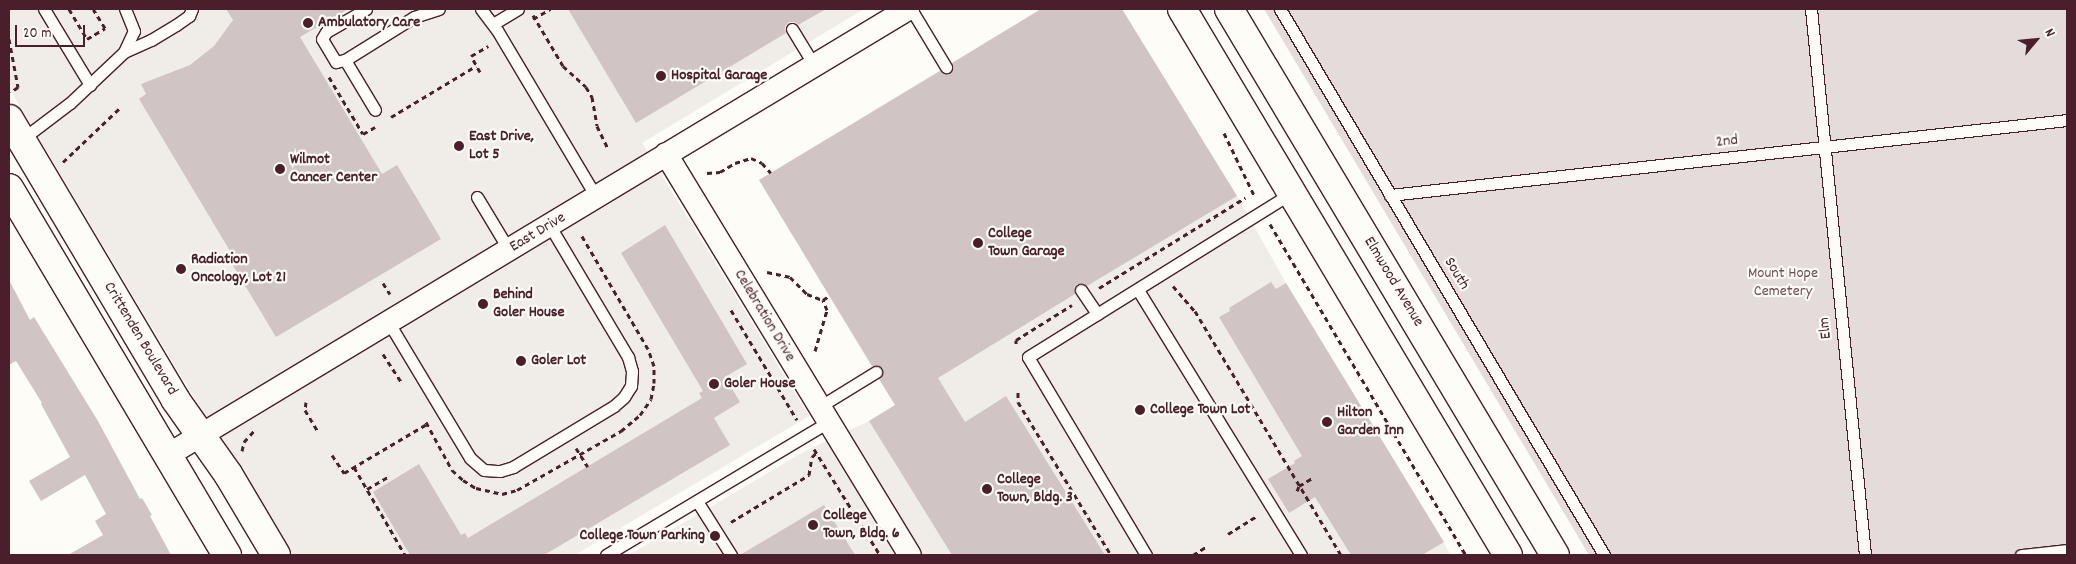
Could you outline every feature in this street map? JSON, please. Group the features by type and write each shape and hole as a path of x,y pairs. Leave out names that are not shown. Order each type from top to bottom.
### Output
{"main road":[{"path":"1182,9 1508,555"},
{"name":"Elmwood Avenue","path":"1230,9 1556,555"},
{"name":"Crittenden Boulevard","path":"13,136 175,399 228,474 276,555"},
{"path":"9,188 227,555"}],"street":[{"name":"East Drive","path":"168,455 550,226 814,65 898,11"},
{"name":"Celebration Drive","path":"666,154 823,415 910,555"}],"lane":[{"path":"44,9 90,85"},
{"path":"13,136 70,103 124,52 134,31 125,9"},
{"path":"124,52 152,40 176,25 189,16 192,9"},
{"path":"366,9 326,32 322,39 336,62 345,60 414,17 439,9"},
{"path":"493,24 518,9"},
{"name":"South","path":"1280,9 1604,555"},
{"name":"Elm","path":"1811,9 1865,555"},
{"path":"483,10 596,197"},
{"path":"898,11 946,67"},
{"path":"792,29 814,65"},
{"path":"345,60 375,110"},
{"name":"2nd","path":"1390,195 2067,120"},
{"path":"1146,555 1028,357 1291,193"},
{"path":"477,198 509,250"},
{"path":"389,323 470,458 484,470 500,471 513,467 614,406 624,397 631,386 632,371 628,357 550,226"},
{"path":"1138,290 1301,555"},
{"path":"1083,293 1097,314"},
{"path":"606,555 806,436 823,415 876,372"},
{"path":"697,501 731,555"},
{"path":"2021,555 2067,550"}],"path":[{"path":"69,9 87,39 105,28 93,9"},
{"path":"534,18 550,9"},
{"path":"532,13 563,66 586,87 592,97 597,126 608,149"},
{"path":"9,39 18,87 10,92"},
{"path":"480,72 470,56 484,48"},
{"path":"387,120 476,66"},
{"path":"329,76 363,134 379,124"},
{"path":"56,165 62,163 121,107"},
{"path":"1221,126 1262,211 1466,555"},
{"path":"707,173 720,172 735,163 751,158 762,163 771,173"},
{"path":"1016,348 1016,340 1083,293 1245,198"},
{"path":"423,418 452,470 476,488 502,494 517,490 580,454 620,430 640,415 651,399 654,383 654,366 648,349 582,236"},
{"path":"767,272 790,277 807,294 823,300 827,310 815,351"},
{"path":"383,283 392,297"},
{"path":"1173,285 1195,311 1341,555"},
{"path":"823,300 829,296"},
{"path":"727,302 816,453 880,555"},
{"path":"383,354 401,382"},
{"path":"1018,392 1018,402 1111,555"},
{"path":"306,402 305,410 318,432"},
{"path":"332,455 344,473 427,424"},
{"path":"242,452 244,442 259,428"},
{"path":"576,447 588,466"},
{"path":"731,522 808,475 812,457 816,453"},
{"path":"354,467 406,555"},
{"path":"367,489 388,477"},
{"path":"1297,491 1299,486 1314,477"},
{"path":"1228,534 1259,515"},
{"path":"1193,555 1206,547"}],"shaded area":[{"path":"9,9 864,9 642,143 809,416 575,555 288,555 9,88"},
{"path":"1041,9 1121,9 1237,196 1286,283 1451,555 629,555 807,450 869,421 895,405 759,180"}],"green space":[{"name":"Mount Hope Cemetery","path":"1264,9 2067,9 2067,555 1589,555"}],"building":[{"name":"Wilmot Cancer Center","path":"226,9 348,9 300,37 382,174 397,165 441,239 276,337 226,254 230,251 139,99 146,94 141,84 190,65 214,46 233,20"},
{"name":"Hospital Garage","path":"568,9 826,9 798,25 795,22 789,22 785,26 786,33 636,123"},
{"name":"College Town Garage","path":"1041,9 1122,9 1237,196 1087,286 1084,283 1077,284 1074,287 1075,294 938,378 965,422 1006,396 1105,555 952,555 869,421 895,405 879,379 883,375 883,369 879,365 872,366 759,180 940,71 946,74 950,73 953,67 952,63"},
{"name":"Goler House","path":"665,225 747,364 725,377 740,402 714,418 730,445 544,555 410,555 373,492 419,464 461,535 465,533 468,538 702,398 699,393 703,391 621,253"},
{"path":"9,280 30,320 34,317 98,421 140,499 142,498 152,515 150,516 171,555 68,555 103,535 95,521 106,514 85,475 41,501 29,481 70,457 42,403 16,361 9,365"},
{"name":"Hilton Garden Inn","path":"1271,282 1276,289 1286,283 1444,542 1422,555 1351,555 1315,497 1289,513 1268,479 1295,463 1294,461 1302,456 1219,317 1230,311 1229,308"},
{"name":"College Town, Bldg. 6","path":"824,505 855,555 740,555"}],"place":[{"name":"Ambulatory Care","path":"308,23"},
{"name":"Hospital Garage","path":"661,76"},
{"name":"East Drive, Lot 5","path":"459,146"},
{"name":"Wilmot Cancer Center","path":"280,169"},
{"name":"College Town Garage","path":"978,243"},
{"name":"Radiation Oncology, Lot 21","path":"181,269"},
{"name":"Behind Goler House","path":"483,304"},
{"name":"Goler Lot","path":"521,361"},
{"name":"Goler House","path":"714,384"},
{"name":"College Town Lot","path":"1140,410"},
{"name":"Hilton Garden Inn","path":"1327,422"},
{"name":"College Town, Bldg. 3","path":"987,489"},
{"name":"College Town, Bldg. 6","path":"813,525"},
{"name":"College Town Parking","path":"715,536"}]}
